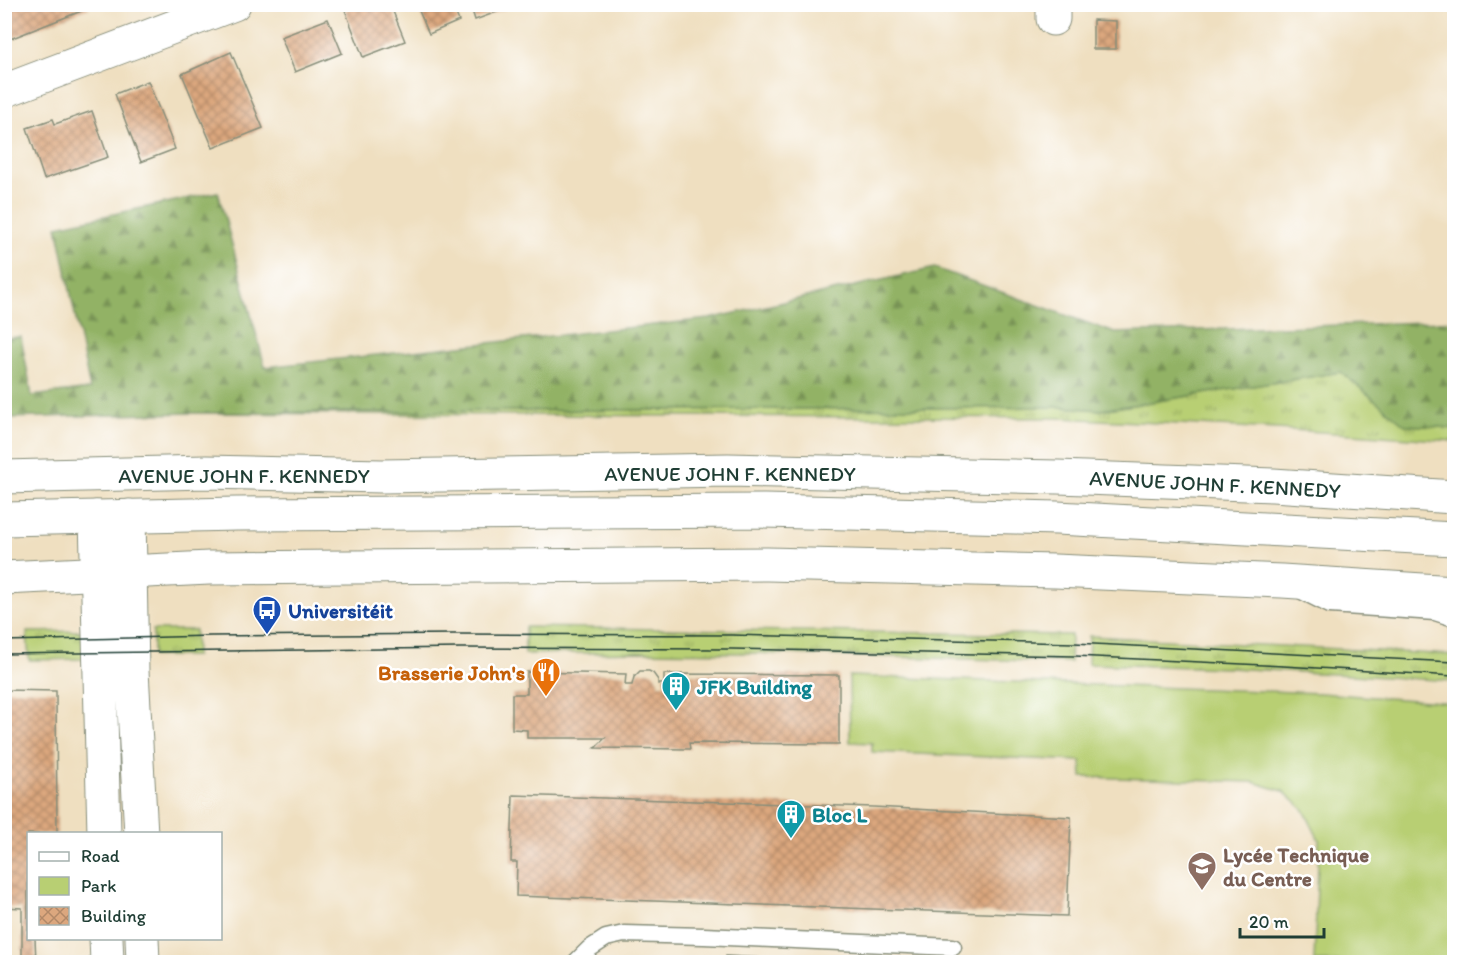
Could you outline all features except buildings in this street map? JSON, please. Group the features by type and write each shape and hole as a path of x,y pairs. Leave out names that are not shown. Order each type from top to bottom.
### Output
{"main road":[{"path":"4,91 234,4"},
{"name":"AVENUE JOHN F. KENNEDY","path":"4,477 206,472 382,476 728,470 1058,477 1273,485 1455,496"},
{"name":"AVENUE JOHN F. KENNEDY","path":"4,519 227,514 764,512 1057,518 1455,539"},
{"path":"129,516 132,671 141,832"},
{"path":"96,517 104,832"},
{"path":"4,578 209,568 766,564 1055,571 1282,581 1455,592"},
{"path":"106,940 107,963"},
{"path":"142,940 143,963"}],"lane":[{"path":"1282,581 1330,605 1435,612 1455,618"},
{"path":"576,963 589,949 606,938 624,934 953,947"}],"green space":[{"path":"218,192 265,367 709,319 935,268 1115,333 1454,321 1454,428 1405,425 1341,372 1101,410 1060,407 191,413 5,418 5,338 21,337 32,396 90,389 57,226"},
{"path":"1341,372 1405,424 1454,428 1454,441 1060,418 191,413 1060,407 1101,410"},
{"path":"525,627 1071,635 1070,662 750,653 525,654"},
{"path":"153,630 195,630 196,656 153,656"},
{"path":"88,631 87,659 29,660 27,632"},
{"path":"1089,636 1454,655 1454,681 1230,668 1088,664"},
{"path":"849,676 1320,693 1454,703 1454,962 1314,962 1319,840 1304,810 1283,791 1253,782 1082,777 1081,761 872,752 872,743 850,742"}],"tram line":[{"path":"4,641 211,636 732,635 1074,643 1454,662"},
{"path":"4,654 461,648 732,649 1075,656 1454,676"}],"place":[{"name":"Universitéit","path":"267,636"},
{"name":"Brasserie John's","path":"546,698"},
{"name":"JFK Building","path":"676,712"},
{"name":"Bloc L","path":"791,840"},
{"name":"Lycée Technique du Centre","path":"1202,892"}]}
